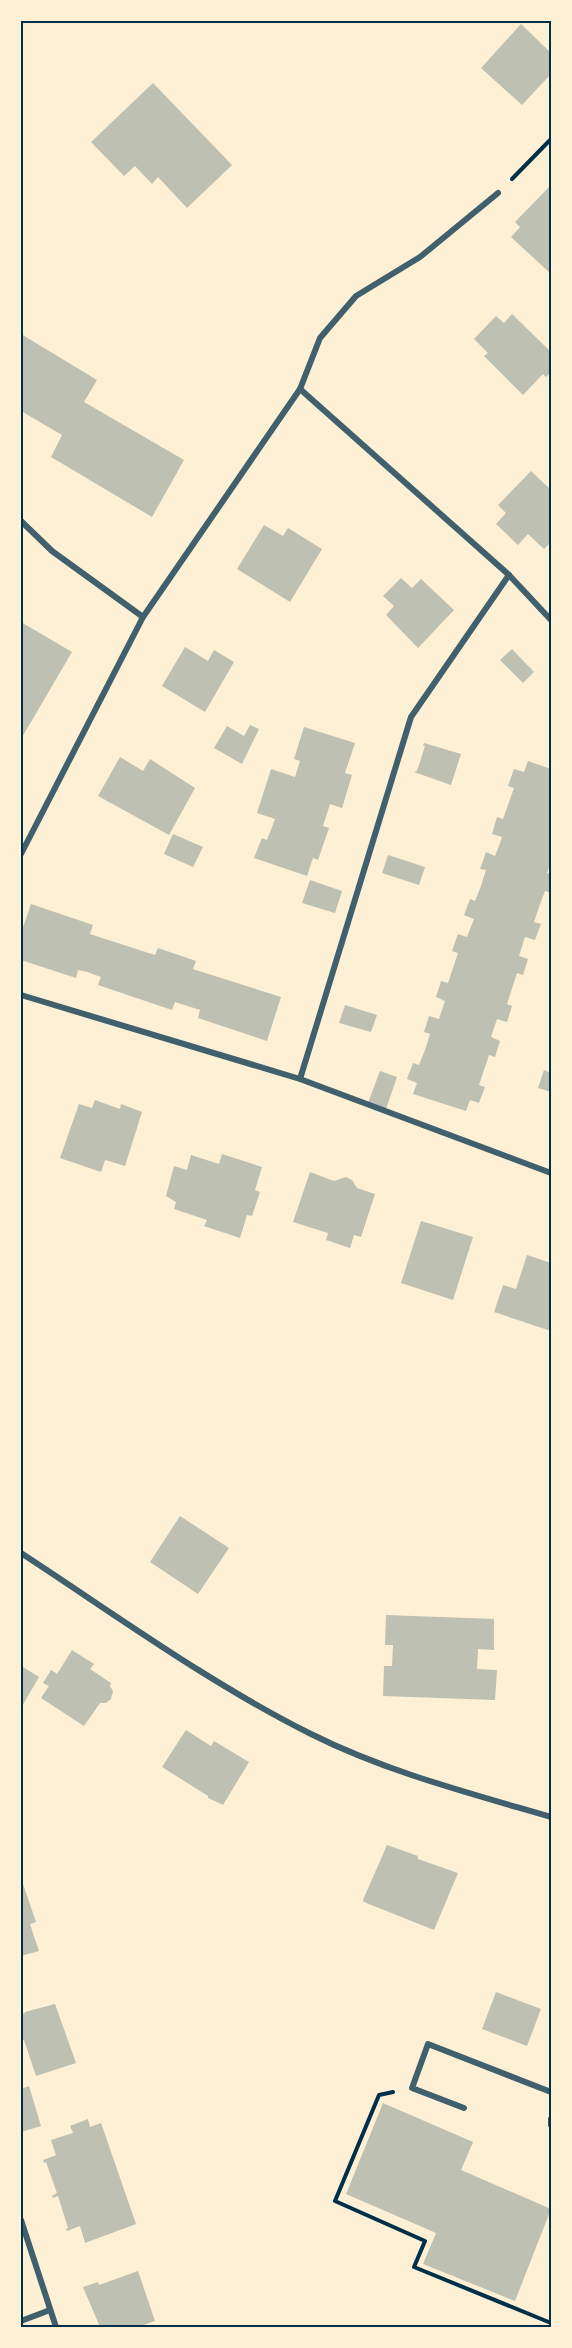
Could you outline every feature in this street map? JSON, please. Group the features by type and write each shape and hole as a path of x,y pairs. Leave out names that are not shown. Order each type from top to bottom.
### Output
{"street":[{"path":"21,854 143,617 300,389 320,338 356,296 420,256 498,193"},
{"path":"300,389 509,575 551,620"},
{"path":"21,521 52,551 143,617"},
{"path":"300,1079 411,717 509,575"},
{"path":"21,995 300,1079 551,1173"},
{"path":"21,1553 206,1674 311,1734 414,1777 551,1817"},
{"path":"464,2108 412,2088 428,2044 551,2092"},
{"path":"551,2119 551,2125"},
{"path":"21,2220 56,2327"},
{"path":"21,2320 50,2310"}],"path":[{"path":"498,193 551,139"},
{"path":"379,2095 335,2201 425,2241 414,2267 551,2326"}],"building":[{"path":"521,24 551,53 551,74 522,105 481,68"},
{"path":"153,83 232,165 187,208 158,177 152,184 135,166 124,176 91,142"},
{"path":"551,185 551,274 511,237 520,227 515,222"},
{"path":"512,314 551,352 551,372 546,377 543,374 523,395 484,356 488,353 474,339 496,316 504,323"},
{"path":"21,334 97,380 84,402 184,460 152,517 51,457 62,435 21,411"},
{"path":"531,471 551,490 551,542 544,549 528,534 518,545 496,524 506,513 498,505"},
{"path":"264,525 283,536 288,528 322,549 290,602 237,569"},
{"path":"401,578 412,588 421,579 454,610 418,648 386,615 394,606 383,596"},
{"path":"21,622 72,652 21,739"},
{"path":"185,647 208,661 214,650 234,662 205,712 162,686"},
{"path":"512,649 534,672 523,683 500,660"},
{"path":"250,725 259,729 242,764 214,748 227,726 244,736"},
{"path":"304,727 355,743 345,773 352,775 342,808 330,804 323,826 329,828 318,860 313,858 307,876 254,858 262,838 267,840 275,819 257,813 271,769 295,777 300,761 294,759"},
{"path":"424,743 461,754 451,785 414,772 417,771"},
{"path":"120,757 143,771 150,759 195,788 169,835 98,796"},
{"path":"528,761 551,769 551,861 547,873 551,874 551,893 545,891 539,907 534,922 541,924 535,940 525,937 519,956 528,959 523,975 517,973 507,1004 512,1006 507,1022 497,1019 491,1037 500,1041 495,1057 489,1055 479,1085 485,1087 479,1103 470,1100 466,1111 413,1094 417,1083 407,1079 413,1063 419,1065 425,1050 430,1034 424,1032 429,1016 439,1019 445,1001 436,997 441,981 448,983 458,953 452,951 458,934 467,937 474,919 464,915 470,899 475,901 481,886 486,870 480,869 486,852 495,856 499,846 502,837 492,834 497,817 503,819 514,788 508,786 514,769 524,772"},
{"path":"173,834 203,847 193,867 164,854"},
{"path":"388,855 425,867 419,885 382,873"},
{"path":"310,880 342,891 335,913 302,903"},
{"path":"31,904 93,925 90,934 155,955 158,948 196,961 193,969 281,997 267,1041 198,1018 200,1010 175,1002 172,1010 98,985 101,977 87,972 78,970 76,978 21,960 21,933"},
{"path":"345,1005 377,1015 371,1032 339,1023"},
{"path":"544,1070 551,1073 551,1092 538,1088"},
{"path":"380,1071 397,1077 386,1109 368,1103"},
{"path":"95,1100 120,1109 121,1104 142,1112 125,1166 105,1160 101,1172 60,1158 79,1104 92,1108"},
{"path":"222,1154 262,1167 255,1190 260,1192 252,1216 247,1215 240,1238 204,1226 207,1220 174,1209 176,1202 166,1196 174,1166 187,1170 191,1155 219,1164"},
{"path":"310,1172 334,1181 346,1177 352,1180 357,1188 375,1194 361,1237 354,1235 350,1248 326,1240 328,1233 293,1222"},
{"path":"421,1221 473,1237 453,1300 401,1283"},
{"path":"527,1255 551,1263 551,1331 494,1312 503,1285 516,1289"},
{"path":"180,1516 229,1548 198,1594 150,1562"},
{"path":"386,1615 494,1619 494,1650 478,1649 477,1669 497,1670 495,1700 383,1696 384,1666 392,1666 393,1645 385,1645"},
{"path":"72,1650 94,1664 90,1669 111,1683 113,1691 111,1699 106,1703 100,1703 84,1726 41,1698 49,1686 43,1683 51,1670 57,1674"},
{"path":"23,1667 39,1677 21,1708 21,1671"},
{"path":"186,1730 211,1746 214,1741 249,1762 223,1805 208,1798 162,1767"},
{"path":"387,1845 458,1873 434,1930 364,1902"},
{"path":"21,1878 36,1922 30,1924 39,1951 21,1956"},
{"path":"496,1992 541,2009 527,2046 482,2029"},
{"path":"55,2004 76,2063 36,2076 24,2040 21,2040 21,2015"},
{"path":"29,2086 41,2126 21,2132 21,2089"},
{"path":"383,2103 473,2142 461,2170 551,2209 515,2301 423,2264 436,2233 346,2194"},
{"path":"88,2119 90,2127 101,2123 136,2224 85,2243 80,2226 67,2231 58,2196 53,2198 52,2196 57,2193 46,2162 44,2163 43,2160 56,2155 51,2140 73,2133 70,2126"},
{"path":"138,2271 155,2321 138,2327 100,2327 83,2287 98,2282 99,2285"}]}
